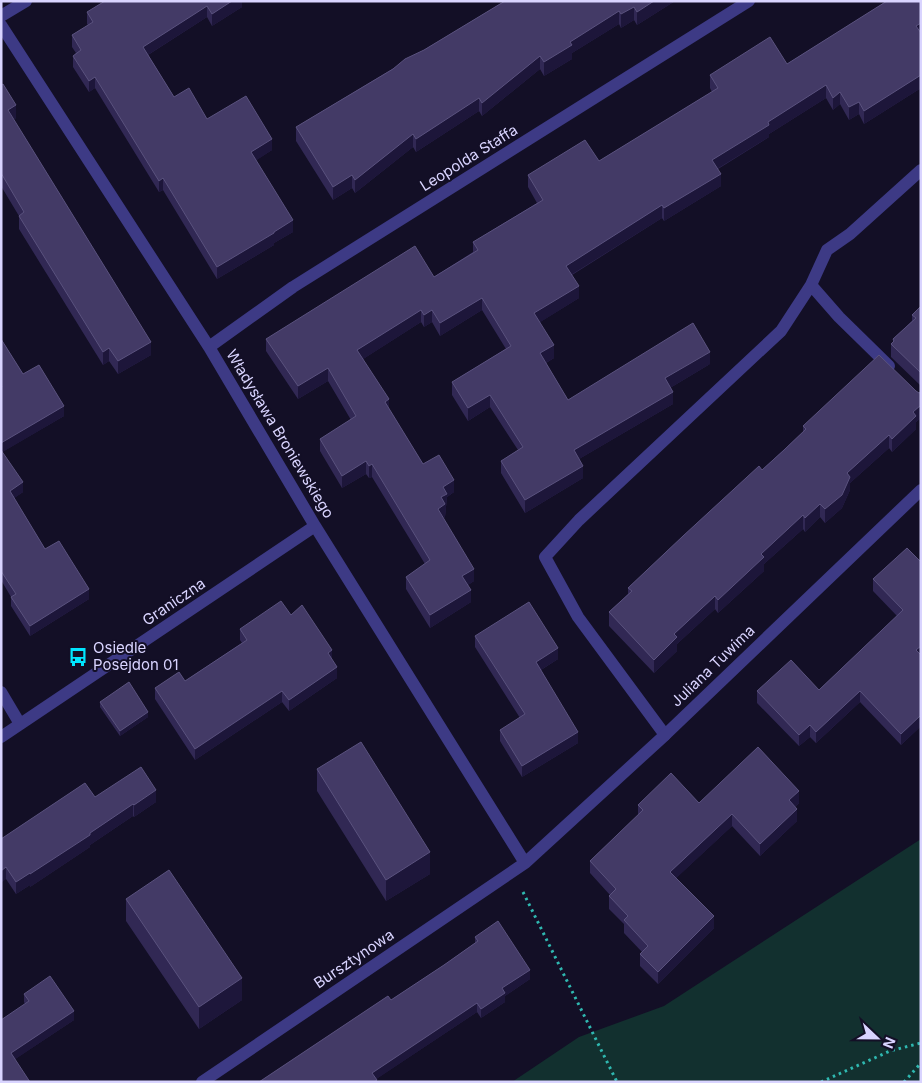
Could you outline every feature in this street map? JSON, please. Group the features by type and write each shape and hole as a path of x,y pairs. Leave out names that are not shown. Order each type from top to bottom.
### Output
{"street":[{"path":"1,16 26,1"},
{"name":"Leopolda Staffa","path":"209,347 293,287 749,1"},
{"name":"Władysława Broniewskiego","path":"1,25 209,347 315,526 526,863"},
{"path":"665,735 578,617 545,557 586,513 780,331 811,285 827,250 850,234 921,170"},
{"path":"811,285 900,378"},
{"name":"Juliana Tuwima","path":"526,863 665,735 921,490"},
{"name":"Graniczna","path":"1,737 315,526"},
{"path":"1,692 20,724"},
{"name":"Bursztynowa","path":"202,1082 526,863"}],"path":[{"path":"522,891 617,1082"},
{"path":"821,1082 890,1051 921,1043"},
{"path":"904,1082 921,1063"}],"green space":[{"path":"921,839 921,1082 512,1082 579,1037 664,1006"}],"building":[{"path":"105,1 232,1 212,14 207,6 143,47 174,97 189,88 207,119 246,96 272,139 251,152 293,220 217,267 163,178 159,181 95,77 89,81 73,56 81,50 72,35 93,22 87,12"},
{"path":"505,1 654,1 637,12 634,7 621,14 619,11 570,42 572,45 544,62 540,56 482,103 479,98 416,139 413,134 355,180 352,175 333,187 296,127 393,69 405,59 424,50"},
{"path":"887,1 921,1 921,23 916,26 921,33 921,75 864,111 859,102 849,107 840,92 833,98 826,85 768,122 769,125 712,160 721,174 664,208 662,205 566,266 579,286 534,313 554,345 540,353 568,400 693,323 710,352 665,378 673,392 574,450 583,466 525,500 501,461 523,447 490,395 468,408 452,382 511,346 482,298 440,323 432,310 424,315 421,310 357,350 389,399 385,402 423,464 439,455 454,480 443,487 447,494 441,497 445,504 438,509 474,569 462,576 471,590 430,615 406,577 430,560 372,464 369,466 366,461 342,476 320,439 356,416 328,368 298,386 266,339 415,246 434,277 478,250 473,242 543,200 528,175 585,140 599,161 718,88 710,75 770,37 787,64"},
{"path":"3,84 16,105 8,110 151,342 118,361 109,348 103,352 19,216 24,212 1,173 1,85"},
{"path":"921,306 921,373 891,344 894,341 893,339 916,318 912,315"},
{"path":"1,339 23,374 39,365 64,406 1,443 2,387"},
{"path":"879,355 916,391 921,392 921,405 913,412 916,416 892,439 889,435 847,473 850,477 842,495 825,509 820,504 805,518 803,515 761,554 764,557 718,600 715,596 674,634 677,637 654,660 609,612 632,591 628,588 759,466 762,470 784,450 806,429 803,426"},
{"path":"1,450 23,482 10,491 45,549 59,541 89,589 30,626 11,597 16,594 1,571"},
{"path":"907,548 921,562 921,646 916,650 921,655 921,715 901,734 860,691 816,732 810,725 799,735 757,691 791,660 819,690 903,610 873,579"},
{"path":"281,601 291,615 302,605 332,650 328,653 337,667 289,700 282,691 195,749 155,688 179,672 185,681 247,640 240,629"},
{"path":"529,602 558,648 536,662 578,732 522,766 500,730 525,714 475,636"},
{"path":"129,682 148,712 120,731 100,702"},
{"path":"361,742 430,852 386,880 317,769"},
{"path":"758,747 799,791 789,800 797,809 760,844 732,814 670,872 714,916 658,972 640,954 648,946 624,920 628,916 609,896 616,889 590,861 643,810 638,805 671,773 699,803"},
{"path":"141,767 156,790 16,882 6,867 1,871 1,839 85,783 95,797"},
{"path":"169,870 242,978 199,1007 126,899"},
{"path":"498,921 530,970 502,988 505,993 481,1009 477,1003 372,1073 377,1080 374,1082 259,1082 388,996 391,1000 444,965 478,941 475,937"},
{"path":"50,976 74,1011 11,1053 30,1082 1,1082 1,1020 29,1001 24,994"}],"place":[{"name":"Osiedle Posejdon 01","path":"78,657"}]}
